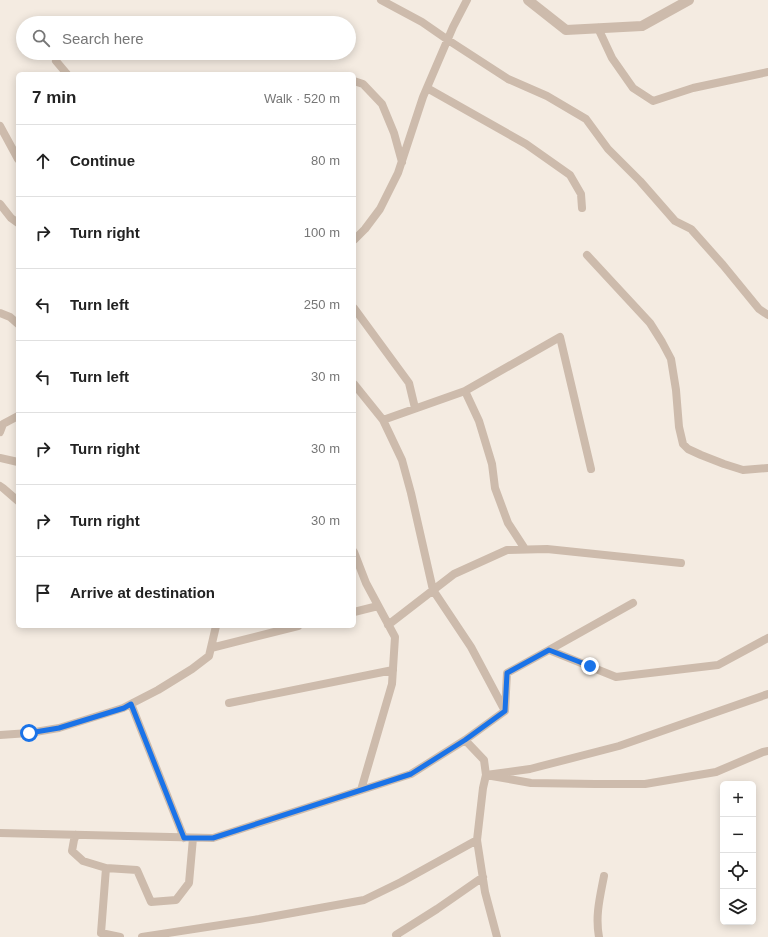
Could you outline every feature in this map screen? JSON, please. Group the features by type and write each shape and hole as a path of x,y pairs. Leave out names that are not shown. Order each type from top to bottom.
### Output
{"street":[{"path":"381,0 422,22 508,79 547,96 586,119 608,149 675,221 691,229 723,265 759,310 768,315"},
{"path":"356,238 380,209 398,173 423,97 467,0"},
{"path":"528,0 566,30 642,26 689,0"},
{"path":"598,28 612,58 633,88 653,101 693,88 768,72"},
{"path":"56,61 65,72"},
{"path":"356,82 363,84 382,104 394,133 402,162"},
{"path":"427,88 526,144 570,175 581,194 582,208"},
{"path":"0,126 16,155"},
{"path":"0,204 10,218 16,222"},
{"path":"587,254 650,323 671,359 676,390 679,427 683,444 688,449 701,455 743,470 768,468"},
{"path":"356,311 409,383 415,408"},
{"path":"0,313 10,317 16,322"},
{"path":"383,420 465,391 560,337 591,469"},
{"path":"356,386 383,420 402,460 433,590 471,647 505,711"},
{"path":"465,391 479,421 492,464 495,488 508,523 525,549"},
{"path":"0,432 3,424 16,417"},
{"path":"0,458 16,462"},
{"path":"0,486 16,499"},
{"path":"388,625 454,574 507,550 547,549 681,563"},
{"path":"356,557 366,583 395,637 392,684 361,790"},
{"path":"505,711 507,673 633,603"},
{"path":"356,612 378,606"},
{"path":"0,735 29,733 59,728 124,708 158,690 192,669 209,656 216,628"},
{"path":"211,648 290,628"},
{"path":"549,650 616,676 718,665 768,638"},
{"path":"229,703 393,670"},
{"path":"486,775 530,769 619,746 768,694"},
{"path":"131,704 184,838"},
{"path":"0,833 213,838 411,774 465,740 505,711"},
{"path":"465,740 484,760 486,775 476,840 485,892 497,937"},
{"path":"486,775 531,783 645,784 716,772 768,751"},
{"path":"76,835 72,851 83,861 106,868 137,870 151,902 176,900 189,883 193,838"},
{"path":"142,937 258,919 364,900 476,840"},
{"path":"106,868 101,933 120,937"},
{"path":"599,937 597,927 598,907 604,876"},
{"path":"397,937 396,935 483,877"}],"route":[{"path":"29,733 59,728 124,708 131,704 184,838 213,838 411,774 465,740 505,711 507,673 549,650 590,666"}]}
